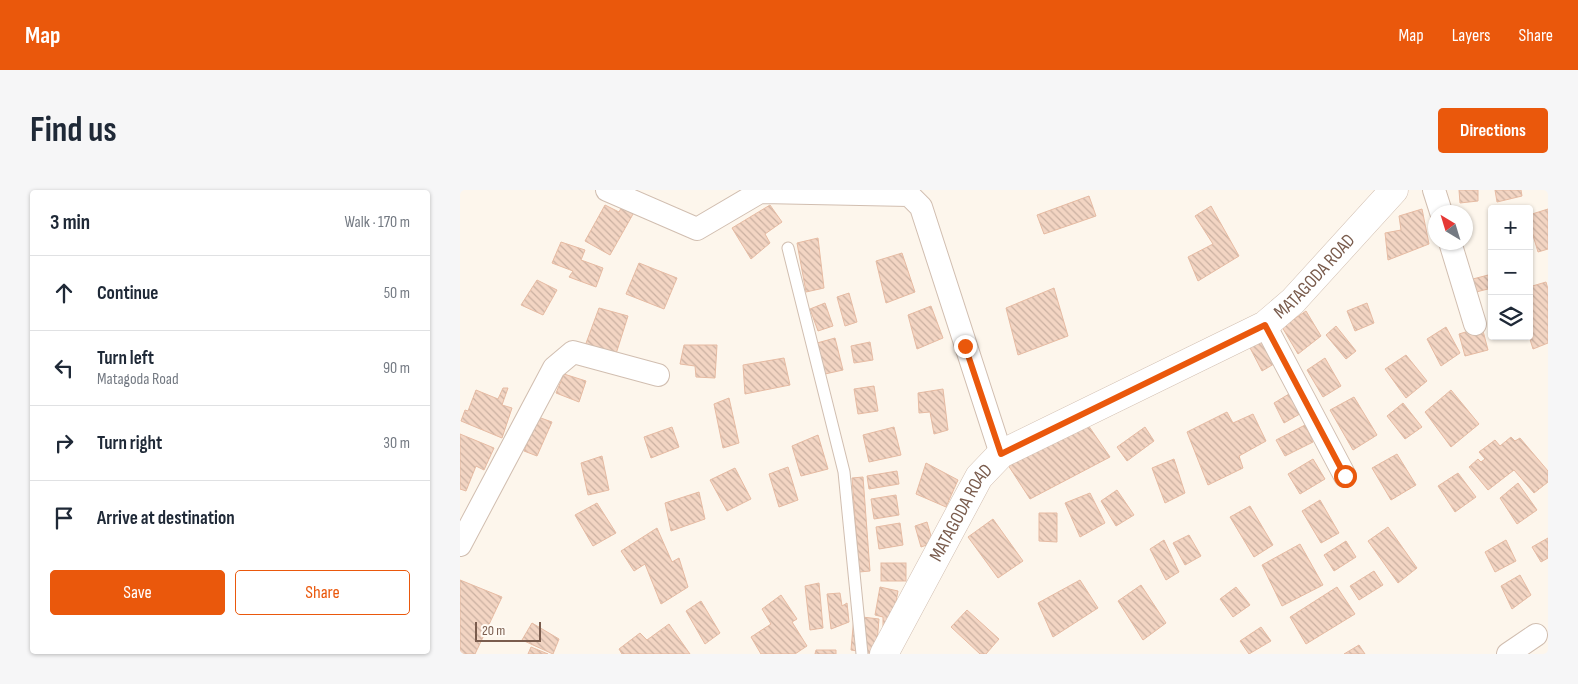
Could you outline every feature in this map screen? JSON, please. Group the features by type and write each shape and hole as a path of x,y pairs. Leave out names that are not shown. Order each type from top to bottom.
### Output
{"street":[{"path":"606,190 697,229 760,192 909,195 921,207 1001,454"},
{"name":"MATAGODA ROAD","path":"884,654 979,477 1001,454 1265,325 1293,301 1394,190"},
{"path":"1434,190 1439,205"},
{"path":"1452,250 1475,324"},
{"path":"1265,325 1345,476"},
{"path":"460,545 554,368 573,352 658,375"},
{"path":"1508,654 1536,635"}],"lane":[{"path":"788,248 844,472 862,654"}],"building":[{"path":"1459,190 1478,190 1478,201 1460,203"},
{"path":"1495,190 1521,190 1522,196 1497,202"},
{"path":"1089,196 1096,216 1044,234 1037,215"},
{"path":"625,201 637,207 610,255 585,241 605,205 619,212"},
{"path":"770,205 782,222 765,234 770,243 751,259 732,228"},
{"path":"1211,206 1239,256 1198,281 1188,257 1213,244 1195,216"},
{"path":"1422,209 1428,244 1388,260 1385,233 1401,230 1399,216"},
{"path":"1548,209 1548,249 1538,252 1533,235 1533,214"},
{"path":"818,238 824,288 806,292 797,243"},
{"path":"561,242 585,250 581,260 603,268 596,287 569,277 573,271 552,263"},
{"path":"902,253 915,292 886,303 876,261"},
{"path":"639,263 677,278 664,309 626,294"},
{"path":"1488,275 1488,289 1472,293 1469,280"},
{"path":"537,280 557,290 543,315 521,305"},
{"path":"1546,282 1548,289 1548,343 1533,349 1530,340 1533,340 1533,286"},
{"path":"1054,288 1068,336 1018,355 1006,308"},
{"path":"849,293 857,322 845,326 837,297"},
{"path":"825,303 833,326 818,331 810,309"},
{"path":"1367,303 1374,323 1355,331 1347,311"},
{"path":"931,306 943,338 917,349 908,315"},
{"path":"599,308 628,316 615,357 585,346"},
{"path":"1306,311 1321,336 1298,354 1282,327"},
{"path":"1336,326 1356,351 1346,359 1326,335"},
{"path":"1446,327 1460,353 1441,366 1427,339"},
{"path":"1482,327 1488,350 1465,356 1459,334"},
{"path":"1264,335 1279,361 1262,371 1248,344"},
{"path":"835,338 843,370 825,374 817,343"},
{"path":"870,342 873,360 854,363 851,346"},
{"path":"684,345 717,345 715,378 696,377 695,366 680,364"},
{"path":"1406,355 1427,381 1406,398 1385,369"},
{"path":"784,358 790,385 745,394 743,365"},
{"path":"1325,358 1341,386 1323,397 1307,370"},
{"path":"564,374 586,381 579,402 556,393"},
{"path":"874,386 878,411 858,414 854,389"},
{"path":"503,388 508,388 502,405 512,408 502,438 461,421 465,410 468,411 476,390 498,399"},
{"path":"943,389 948,430 934,434 930,412 919,413 918,393"},
{"path":"1451,390 1479,424 1451,447 1425,412"},
{"path":"1294,391 1305,411 1284,423 1274,403"},
{"path":"1354,397 1377,435 1353,450 1330,410"},
{"path":"729,398 739,443 723,448 714,404"},
{"path":"1403,403 1422,427 1405,439 1387,416"},
{"path":"1227,412 1233,423 1253,414 1266,441 1239,456 1243,468 1208,485 1187,432"},
{"path":"538,417 552,422 537,456 524,451"},
{"path":"1088,425 1110,457 1030,499 1006,462"},
{"path":"1305,425 1313,442 1285,456 1276,440"},
{"path":"672,427 679,447 651,458 644,437"},
{"path":"894,427 901,455 869,462 863,435"},
{"path":"1145,427 1154,441 1127,461 1117,447"},
{"path":"460,434 494,448 484,470 476,466 466,491 460,489"},
{"path":"818,435 828,469 801,476 792,446"},
{"path":"1511,437 1515,441 1520,438 1548,471 1548,482 1534,493 1514,470 1488,490 1469,467 1478,459 1481,462 1485,459 1479,452 1495,440 1500,446"},
{"path":"1397,454 1416,485 1391,500 1372,468"},
{"path":"602,456 609,490 588,495 581,463"},
{"path":"1174,459 1185,493 1165,503 1152,468"},
{"path":"1313,459 1325,479 1300,494 1288,474"},
{"path":"926,463 958,480 946,507 916,494"},
{"path":"788,467 798,500 779,507 769,474"},
{"path":"735,468 751,499 727,511 710,480"},
{"path":"897,471 899,484 869,489 867,476"},
{"path":"1458,473 1476,497 1455,512 1438,486"},
{"path":"863,477 870,571 859,572 852,478"},
{"path":"1518,483 1537,510 1517,524 1500,498"},
{"path":"1117,490 1134,515 1116,526 1101,501"},
{"path":"699,492 705,519 671,531 665,503"},
{"path":"1090,493 1105,523 1080,537 1065,503"},
{"path":"896,495 899,515 874,519 871,499"},
{"path":"1320,500 1339,533 1321,543 1302,511"},
{"path":"597,503 616,533 593,546 575,515"},
{"path":"1250,506 1273,545 1254,557 1230,517"},
{"path":"1039,513 1057,513 1057,542 1039,541"},
{"path":"993,519 1023,561 998,578 968,537"},
{"path":"927,522 933,543 921,547 915,526"},
{"path":"900,523 903,545 879,549 876,527"},
{"path":"1388,527 1417,568 1398,583 1368,541"},
{"path":"657,528 672,562 679,558 688,587 661,604 645,564 634,571 621,551"},
{"path":"1189,535 1201,556 1185,565 1173,543"},
{"path":"1548,538 1548,558 1541,562 1532,547"},
{"path":"1164,540 1179,572 1166,580 1150,549"},
{"path":"1506,540 1516,561 1495,572 1485,552"},
{"path":"1346,541 1356,557 1334,571 1324,555"},
{"path":"1300,544 1323,585 1282,606 1262,565"},
{"path":"881,563 906,563 906,581 881,581"},
{"path":"1374,571 1383,585 1359,600 1350,586"},
{"path":"1520,575 1531,595 1512,609 1501,586"},
{"path":"460,580 502,597 475,654 460,654"},
{"path":"1080,580 1098,608 1053,637 1038,603"},
{"path":"819,583 823,628 810,630 805,586"},
{"path":"1141,585 1166,623 1143,640 1118,601"},
{"path":"880,587 898,591 891,629 883,628 883,617 875,615"},
{"path":"1236,587 1250,605 1233,617 1220,599"},
{"path":"1337,587 1355,614 1306,644 1290,617"},
{"path":"840,593 842,606 847,603 849,622 831,629 827,594"},
{"path":"781,595 797,619 792,622 807,646 795,654 761,654 751,637 771,624 762,609"},
{"path":"701,601 720,633 705,644 686,611"},
{"path":"967,610 999,639 986,654 980,654 951,627"},
{"path":"854,616 879,619 876,654 851,650"},
{"path":"532,623 559,639 553,654 522,640"},
{"path":"669,624 690,654 622,654 619,649 640,633 647,640"},
{"path":"1261,627 1271,641 1249,654 1240,641"},
{"path":"1359,645 1365,654 1344,654"},
{"path":"531,647 548,654 528,654"},
{"path":"816,650 836,650 836,654 815,654"}],"route":[{"path":"965,346 1001,454 1265,325 1345,476"}]}
